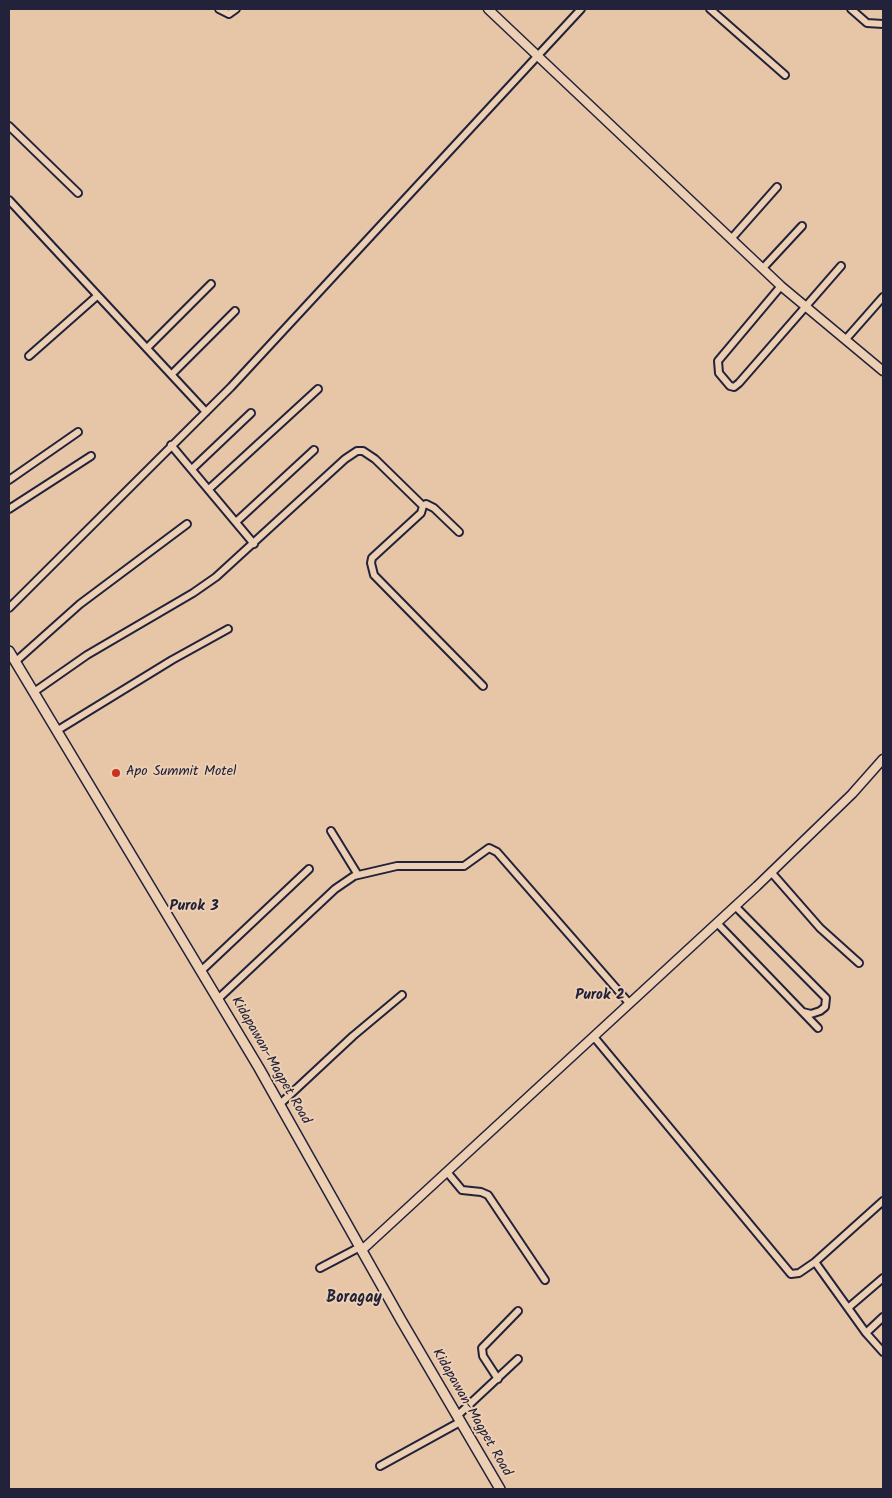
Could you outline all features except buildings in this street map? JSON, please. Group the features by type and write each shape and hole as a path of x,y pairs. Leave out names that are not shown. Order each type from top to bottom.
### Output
{"main road":[{"name":"Kidapawan-Magpet Road","path":"9,651 202,970 500,1489"}],"street":[{"path":"219,9 229,14 236,9"},
{"path":"488,9 781,286 883,371"},
{"path":"9,608 206,412 537,54 581,9"},
{"path":"710,9 785,75"},
{"path":"851,9 867,23 883,24"},
{"path":"9,126 78,193"},
{"path":"731,239 777,187"},
{"path":"9,200 96,296 206,412"},
{"path":"763,268 802,226"},
{"path":"781,286 718,361 717,368 727,384 734,387 739,383 841,266"},
{"path":"147,348 211,284"},
{"path":"28,356 96,296"},
{"path":"846,339 883,298"},
{"path":"172,374 235,311"},
{"path":"209,489 318,389"},
{"path":"192,470 251,413"},
{"path":"9,480 78,432"},
{"path":"171,445 254,544"},
{"path":"236,522 314,450"},
{"path":"34,692 87,655 193,593 254,544 310,491 357,451 369,454 423,506"},
{"path":"9,508 91,456"},
{"path":"423,506 426,504 434,508 459,532"},
{"path":"423,506 421,513 374,555 371,568 374,574 483,686"},
{"path":"15,662 80,604 187,524"},
{"path":"58,730 172,660 228,629"},
{"path":"320,1268 361,1248 447,1172 594,1038 629,1003 771,872 852,794 883,759"},
{"path":"331,831 358,875"},
{"path":"218,998 335,889 358,875 374,870 411,865 464,866 486,850 493,850 629,1003"},
{"path":"202,970 309,869"},
{"path":"771,872 820,928 859,963"},
{"path":"735,906 826,998 825,1007 820,1011 811,1014 803,1012"},
{"path":"717,923 818,1028"},
{"path":"280,1104 353,1036 402,995"},
{"path":"594,1038 789,1272 799,1274 883,1202"},
{"path":"447,1172 462,1190 481,1192 488,1195 545,1280"},
{"path":"815,1262 866,1333 883,1352"},
{"path":"848,1308 883,1278"},
{"path":"498,1379 483,1356 482,1348 518,1311"},
{"path":"866,1333 883,1317"},
{"path":"380,1466 459,1419 518,1358"}],"place":[{"name":"Apo Summit Motel","path":"116,773"}],"district":[{"name":"Purok 3","path":"194,907"},
{"name":"Purok 2","path":"600,996"},
{"name":"Boragay","path":"354,1299"}]}
